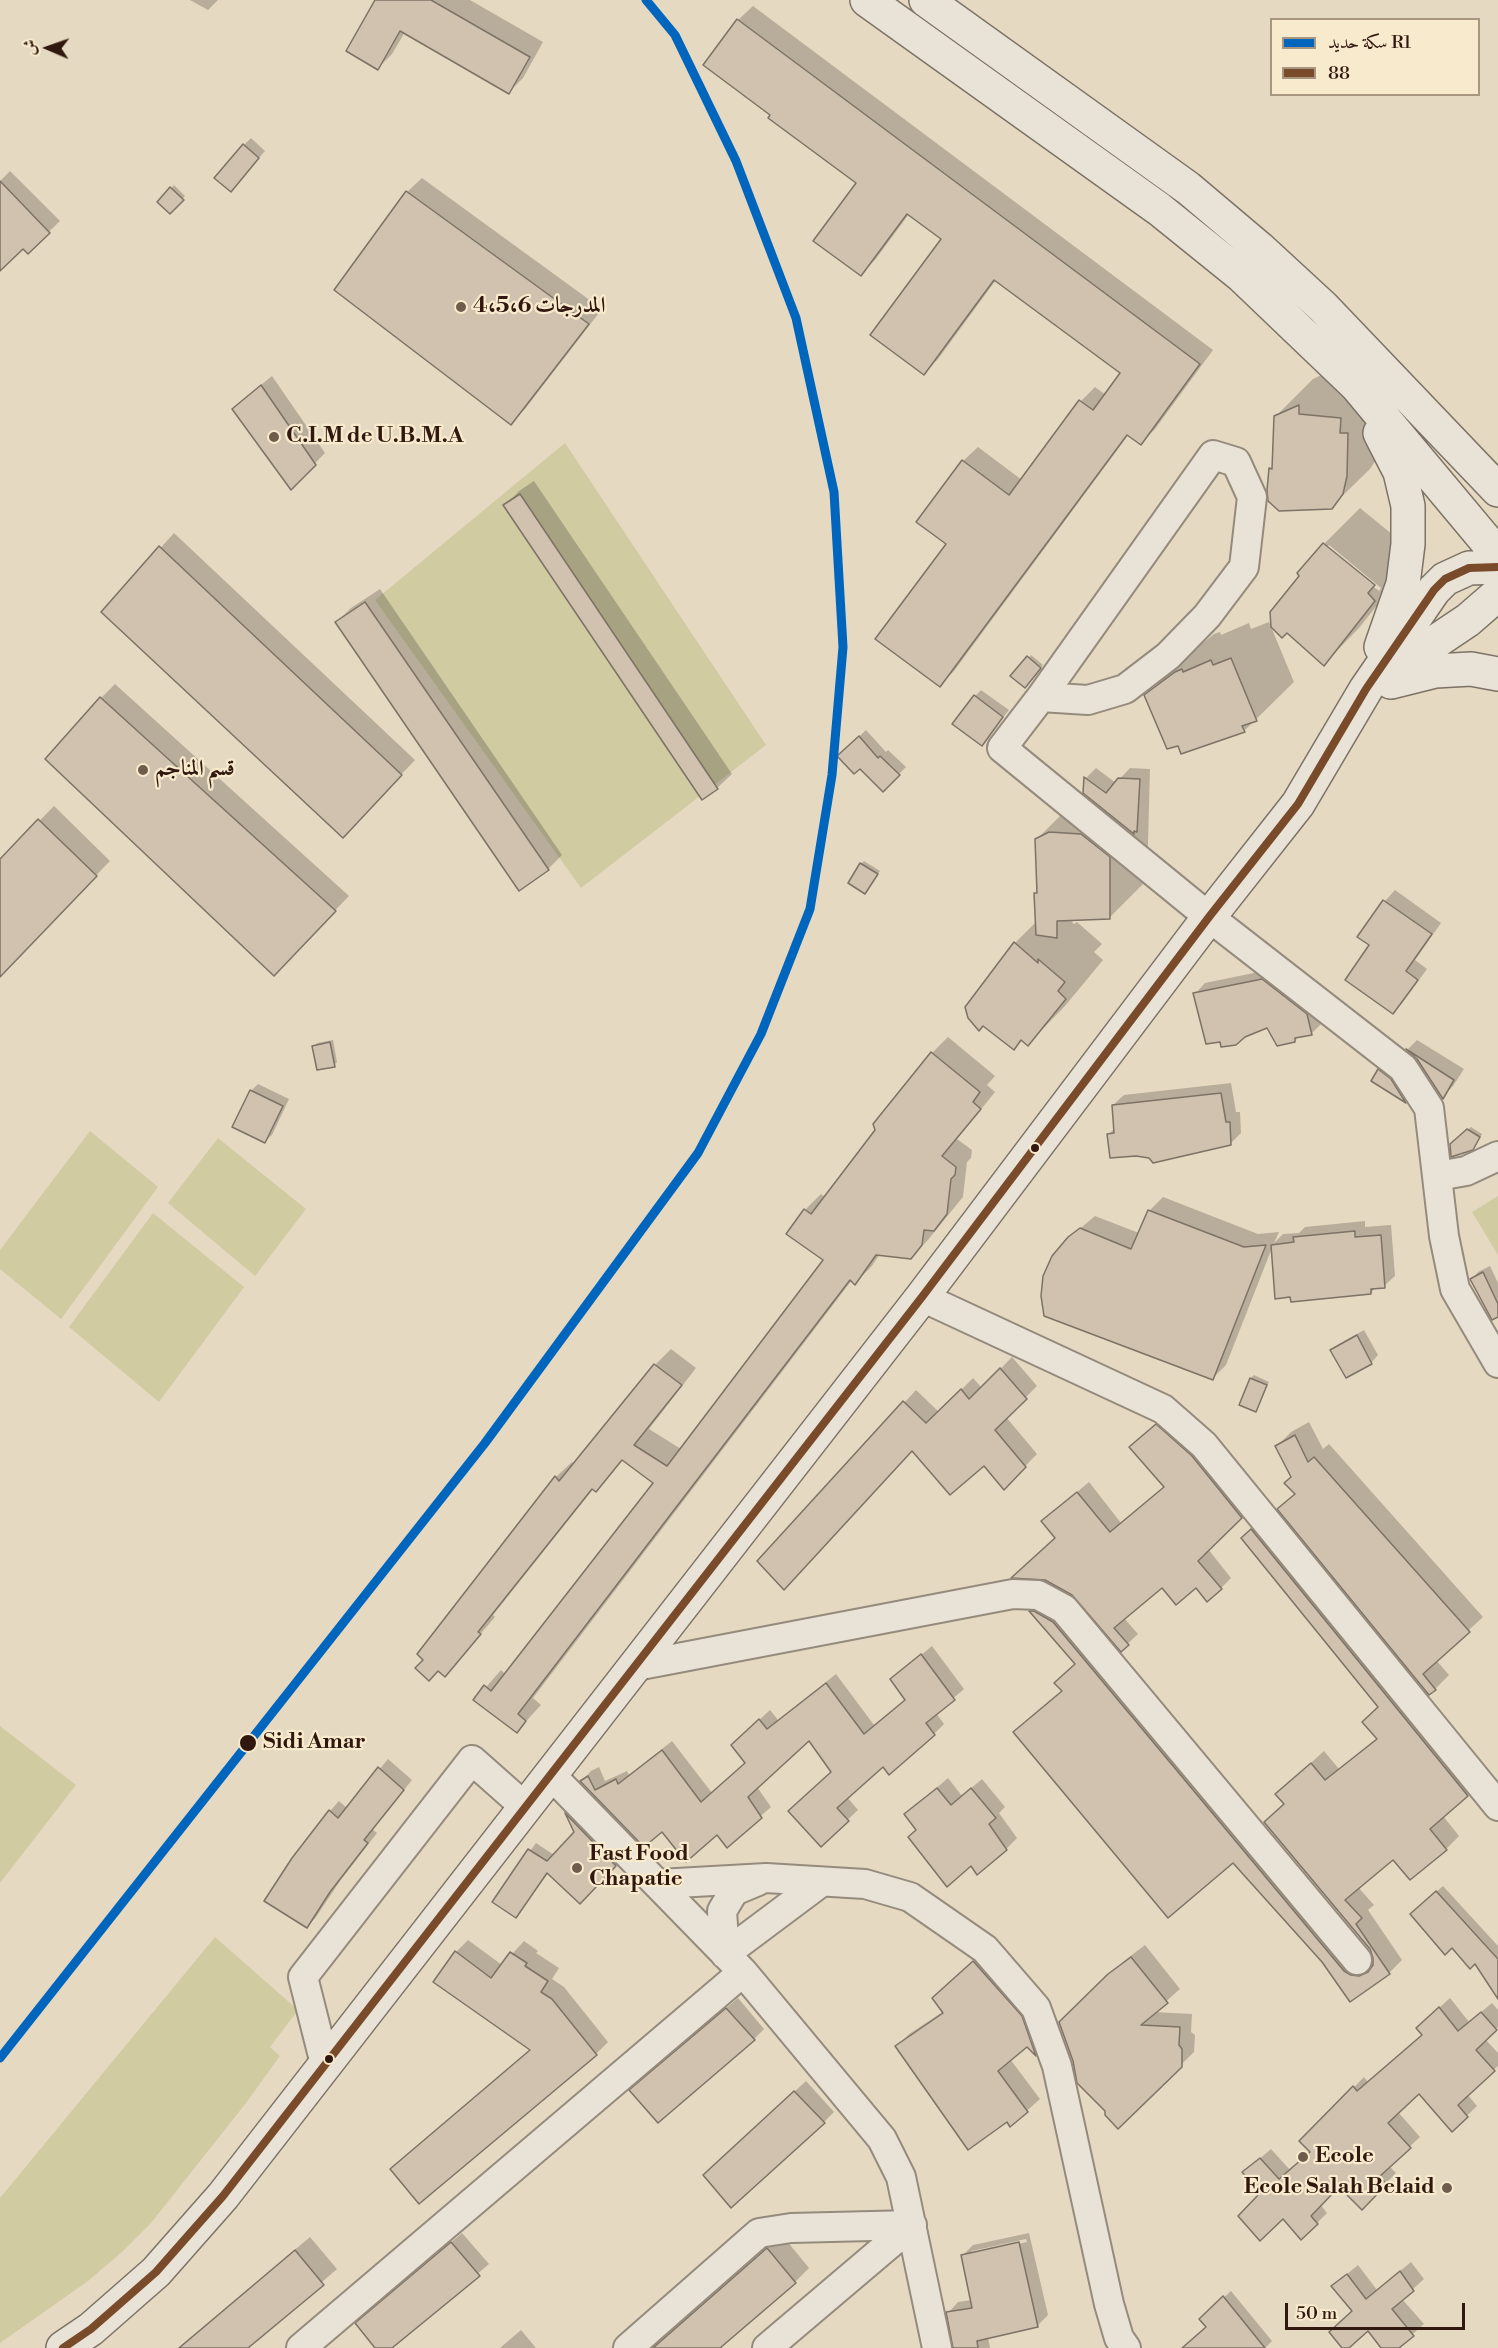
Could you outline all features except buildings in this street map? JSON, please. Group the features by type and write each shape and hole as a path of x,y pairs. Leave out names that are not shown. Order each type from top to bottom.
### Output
{"street":[{"path":"867,0 1159,209 1242,276 1356,385 1498,555"},
{"path":"926,0 1188,188 1259,248 1323,307 1490,481 1498,502"},
{"path":"1356,385 1400,472 1408,506 1408,544 1403,584 1366,689"},
{"path":"1041,697 1088,700 1125,689 1168,656 1208,616 1244,567 1252,497 1236,462 1214,455 1002,748 1209,917 1403,1068 1429,1108 1444,1236 1455,1289 1498,1363"},
{"path":"63,2348 91,2329 156,2272 223,2196 922,1297 1209,917 1298,804 1366,689 1434,590 1445,579 1469,568 1498,567"},
{"path":"1366,689 1468,620 1498,594"},
{"path":"1366,689 1435,671 1471,669 1498,674"},
{"path":"1438,1176 1466,1171 1498,1156"},
{"path":"922,1297 1162,1409 1204,1445 1498,1806"},
{"path":"636,1666 1012,1594 1038,1595 1064,1609 1357,1960"},
{"path":"325,2064 303,1977 337,1949 423,1836 472,1760 525,1808"},
{"path":"550,1774 734,1963 882,2139 901,2176 937,2348"},
{"path":"659,1884 766,1878 865,1884 910,1897 985,1949 1036,2008 1057,2066 1109,2304 1119,2338 1126,2348"},
{"path":"734,1963 722,1911 734,1891 766,1878"},
{"path":"301,2348 734,1963 820,1883"},
{"path":"628,2348 759,2233 791,2228 912,2225"},
{"path":"767,2348 912,2225"}],"shaded area":[{"path":"565,443 766,745 581,888 375,600"},
{"path":"90,1131 158,1187 61,1319 0,1269 0,1250"},
{"path":"218,1138 306,1209 255,1276 168,1203"},
{"path":"1498,1196 1498,1255 1472,1212"},
{"path":"153,1213 244,1287 159,1402 69,1327"},
{"path":"0,1726 76,1785 0,1883"},
{"path":"215,1937 298,2010 270,2047 280,2056 246,2103 151,2223 88,2281 0,2343 0,2198"}],"railway":[{"path":"0,2058 252,1739"}],"rail line":[{"name":"R1","path":"0,2058 485,1443 698,1153 761,1034 810,909 832,775 843,647 834,492 796,318 736,161 675,35 646,0"}],"transit line":[{"name":"88","path":"63,2348 91,2329 156,2272 223,2196 922,1297 1209,917 1298,804 1366,689 1434,590 1445,579 1469,568 1498,567"}],"place":[{"name":"المدرجات 4،5،6","path":"461,307"},
{"name":"C.I.M de U.B.M.A","path":"274,437"},
{"name":"قسم المناجم","path":"143,770"},
{"name":"Sidi Amar","path":"248,1743"},
{"name":"Fast Food Chapatie","path":"577,1868"},
{"name":"Ecole","path":"1303,2157"},
{"name":"Ecole Salah Belaid","path":"1447,2188"}]}
